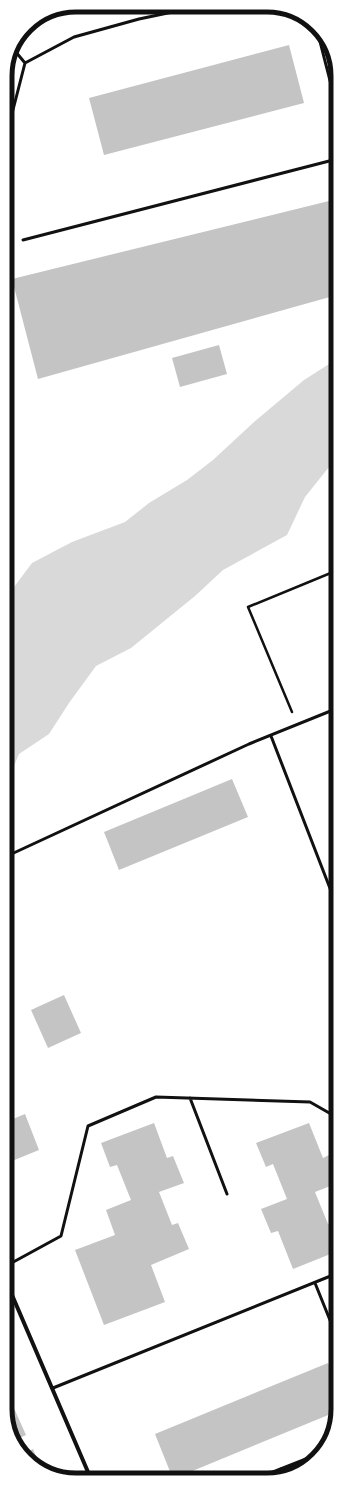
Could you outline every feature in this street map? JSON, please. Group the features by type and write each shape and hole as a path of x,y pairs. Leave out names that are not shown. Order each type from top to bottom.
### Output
{"street":[{"path":"12,1295 88,1473"},
{"path":"273,1472 308,1458"}],"lane":[{"path":"12,114 25,63 74,37 139,19 173,12"},
{"path":"320,40 331,85"},
{"path":"17,53 25,63"},
{"path":"23,240 331,161"},
{"path":"12,854 249,744 331,711"},
{"path":"271,736 331,891"},
{"path":"12,1263 61,1236 88,1126 156,1097 310,1102 331,1114"},
{"path":"190,1098 227,1194"},
{"path":"53,1388 331,1276"},
{"path":"314,1283 331,1323"}],"path":[{"path":"297,725 248,607 331,573"}],"shaded area":[{"path":"331,363 331,466 305,497 287,535 223,570 195,596 131,648 96,666 49,734 19,754 12,770 12,590 32,563 72,542 125,522 149,503 187,480 213,460 254,422 304,380"}],"building":[{"path":"289,45 304,103 104,155 89,98"},
{"path":"331,200 331,297 38,379 12,279"},
{"path":"219,345 227,374 180,387 172,358"},
{"path":"232,779 248,817 119,870 104,832"},
{"path":"64,995 81,1033 48,1048 31,1010"},
{"path":"25,1114 39,1150 12,1161 12,1119"},
{"path":"154,1123 167,1158 173,1156 184,1183 159,1192 172,1225 178,1223 189,1249 151,1265 165,1302 104,1325 75,1250 115,1235 106,1210 131,1200 117,1165 110,1167 101,1143"},
{"path":"309,1123 323,1158 329,1155 331,1160 331,1186 315,1192 328,1224 331,1223 331,1254 293,1269 278,1231 271,1233 261,1209 287,1199 273,1164 266,1167 256,1143"},
{"path":"328,1363 331,1370 331,1414 188,1473 171,1473 155,1434"},
{"path":"12,1406 26,1435 19,1438 15,1430"},
{"path":"33,1449 37,1459 34,1457 28,1451"}]}
